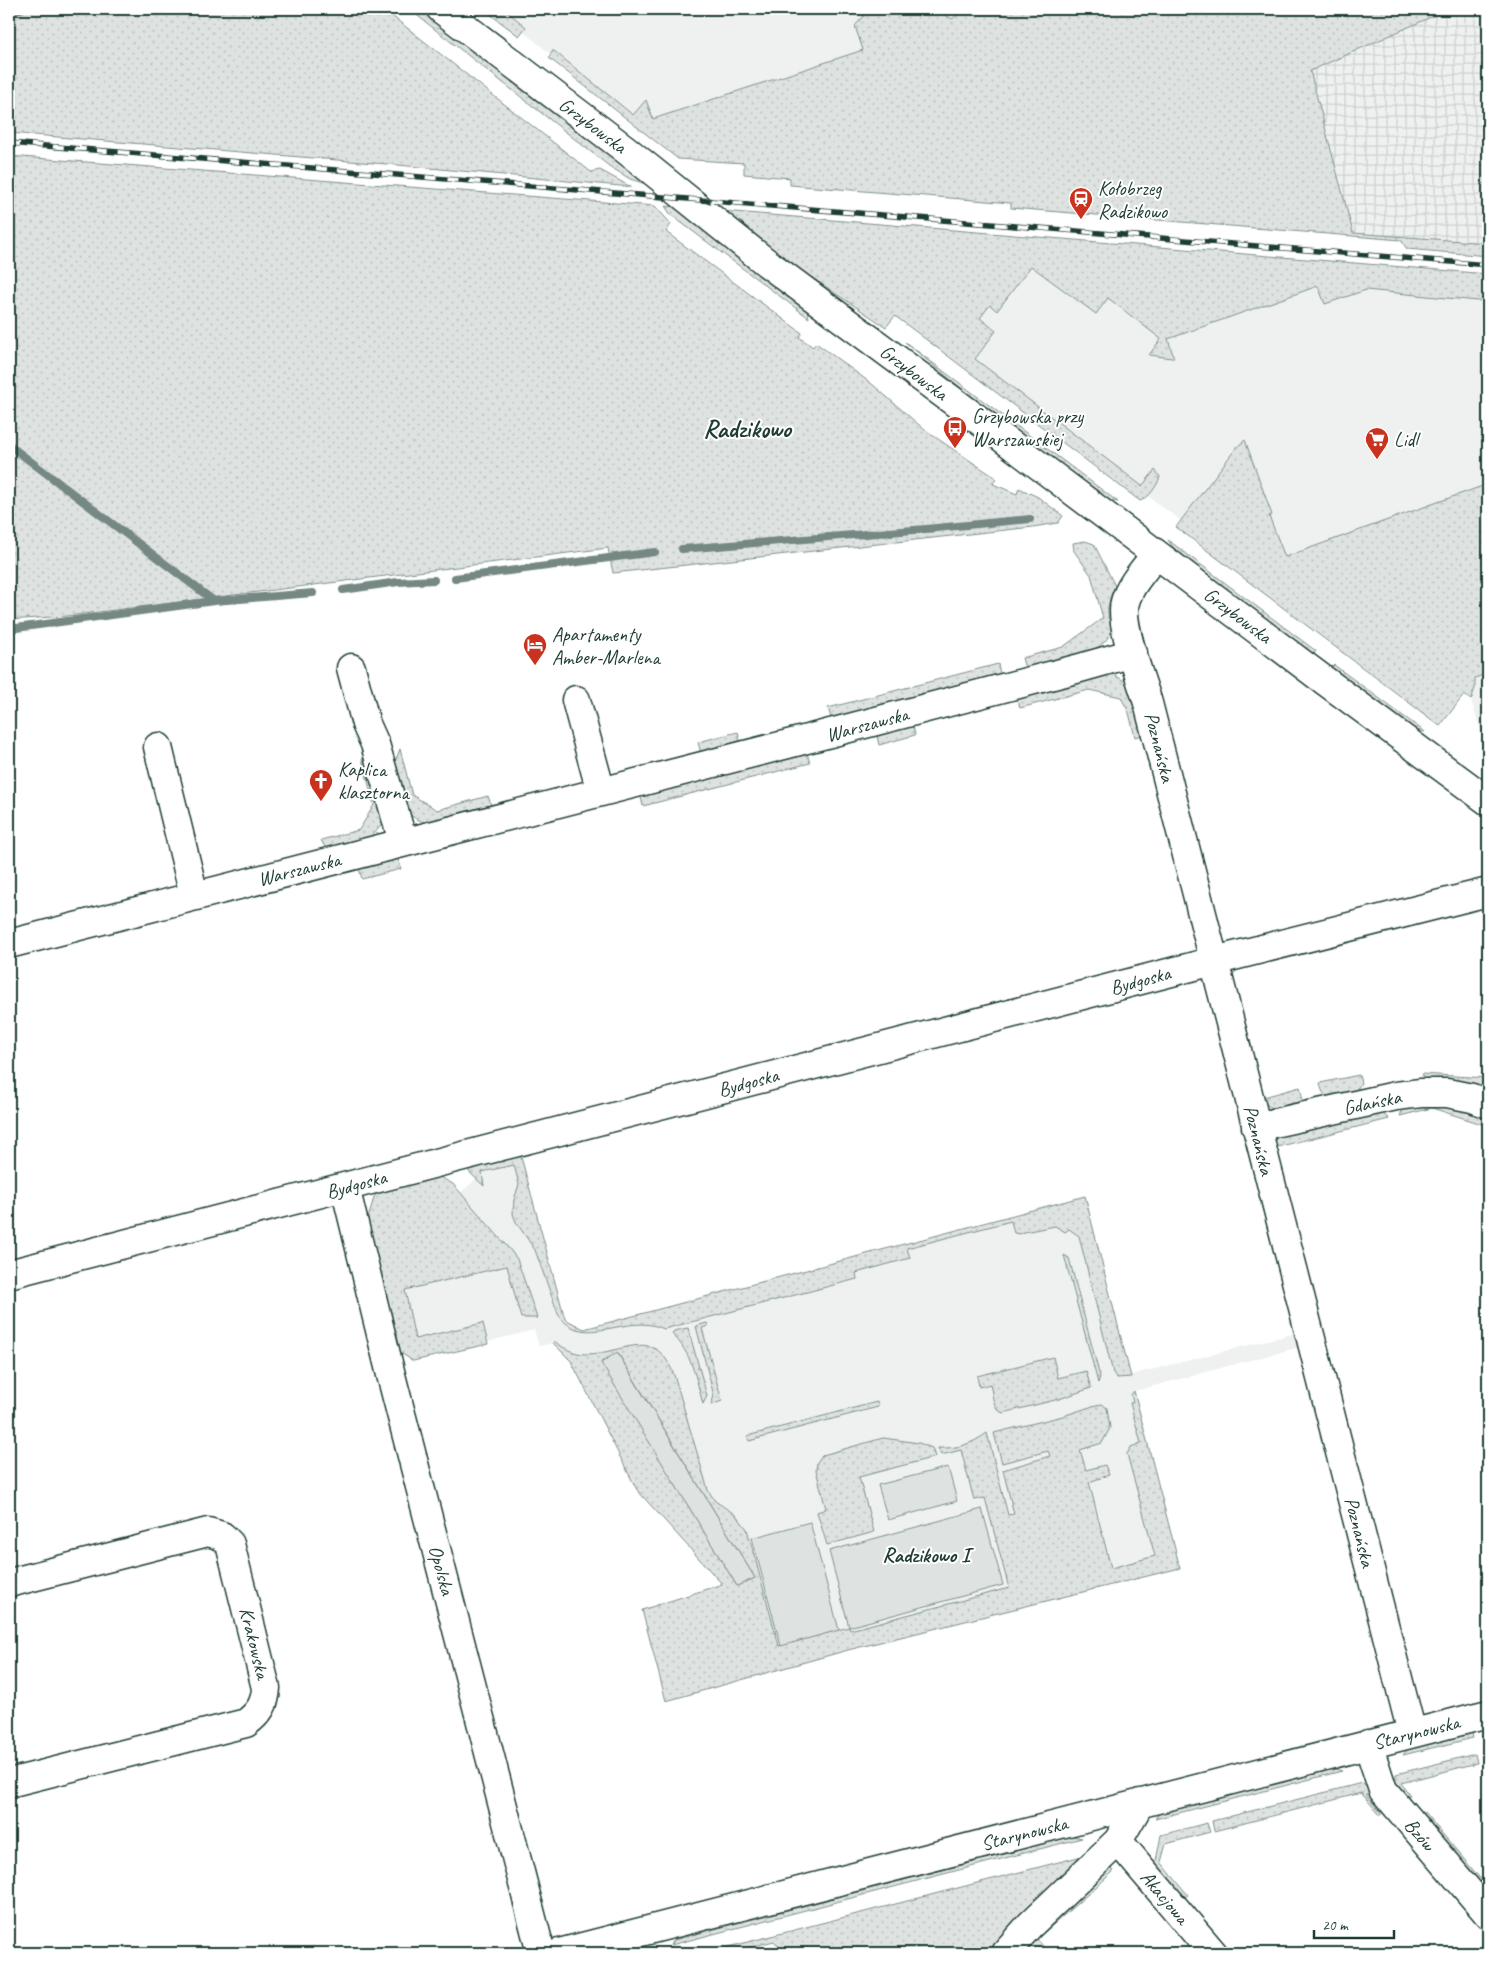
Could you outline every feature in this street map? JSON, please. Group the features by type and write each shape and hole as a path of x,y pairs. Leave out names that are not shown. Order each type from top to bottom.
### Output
{"street":[{"name":"Grzybowska","path":"441,9 625,149 767,263 1488,801"},
{"name":"Poznańska","path":"1156,554 1132,588 1125,602 1123,613 1148,702 1412,1733"},
{"name":"Warszawska","path":"9,944 1133,653"},
{"path":"351,668 366,724 375,744 403,842"},
{"path":"576,700 601,792"},
{"path":"158,747 194,895"},
{"name":"Bydgoska","path":"9,1274 1214,961 1488,892"},
{"name":"Gdańska","path":"1256,1127 1421,1092 1447,1093 1472,1098 1488,1104"},
{"name":"Opolska","path":"345,1187 391,1375 541,1953"},
{"name":"Krakowska","path":"9,1583 208,1532 222,1536 230,1544 266,1688 265,1700 258,1714 246,1723 9,1784"},
{"name":"Starynowska","path":"559,1953 1488,1714"},
{"name":"Bzów","path":"1368,1744 1383,1790 1488,1914"},
{"path":"1005,1953 1030,1925 1118,1841 1140,1803"},
{"name":"Akacjowa","path":"1118,1841 1213,1953"}],"shaded area":[{"path":"9,9 383,9 591,172 600,170 631,187 398,165 9,133"},
{"path":"409,9 419,9 553,109 649,185 630,179 609,166"},
{"path":"483,9 504,9 526,27 519,36"},
{"path":"496,9 1025,9 643,130"},
{"path":"870,9 936,9 952,19 965,9 1449,9 1310,71 1353,233 1488,243 1488,256 1407,249 1401,240 1011,208 1011,203 790,185 790,178 744,174 744,163 678,159 549,58 552,51 554,51 633,115 646,100 653,119 863,50 855,26"},
{"path":"1449,9 1488,9 1488,243 1353,233 1310,70"},
{"path":"9,156 655,206 671,224 666,232 802,333 799,337 813,347 816,343 872,384 926,431 996,478 993,484 1017,494 1019,488 1038,497 1063,516 1058,523 1033,527 613,573 608,548 67,616 9,620"},
{"path":"665,206 676,207 807,309 809,318 671,215"},
{"path":"722,211 1488,274 1488,302 1366,290 1325,304 1318,286 1168,339 1174,358 1172,358 1149,355 1161,339 1108,298 1096,314 1031,266 997,311 990,305 980,318 996,331 975,359 1142,486 1155,470 1160,477 1159,480 1155,488 1140,501 895,316 886,327 790,263"},
{"name":"Lidl","path":"920,239 1311,269 1488,286 1488,495 1257,578 891,303"},
{"path":"905,342 1118,502 1108,500 973,398"},
{"path":"1245,440 1272,515 1269,516 1285,557 1488,484 1488,673 1475,678 1475,688 1471,700 1464,695 1440,726 1176,527 1237,447"},
{"path":"1168,540 1316,651 1313,655 1178,554"},
{"path":"1085,541 1094,544 1115,586 1108,609 1111,631 1107,639 1099,647 1087,653 1061,663 1026,672 1022,658 1063,647 1103,618 1091,575 1074,551 1073,543"},
{"path":"1488,663 1488,755 1471,700 1475,688 1475,678"},
{"path":"998,664 1001,678 832,721 828,708"},
{"path":"1334,665 1425,732 1411,729 1331,668"},
{"path":"1105,674 1113,674 1129,684 1143,735 1135,737 1129,713 1121,697 1089,690 1020,708 1017,696"},
{"path":"912,722 915,735 879,745 876,732"},
{"path":"738,732 741,745 701,754 698,742"},
{"path":"400,749 412,795 437,810 488,796 493,810 433,824 414,818 405,810 394,764"},
{"path":"806,750 810,763 643,806 640,793"},
{"path":"369,757 384,818 380,827 375,833 361,841 326,849 321,840 359,830 374,805 362,759"},
{"path":"397,855 401,869 362,879 358,865"},
{"path":"1277,954 1277,957 1238,967 1230,981 1260,1098 1257,1094 1227,978 1239,963"},
{"path":"1421,1074 1488,1078 1488,1092 1425,1082"},
{"path":"1359,1075 1361,1083 1354,1094 1332,1098 1325,1095 1322,1090 1320,1083"},
{"path":"1300,1087 1302,1097 1300,1104 1294,1109 1287,1111 1270,1107 1260,1098"},
{"path":"1404,1106 1453,1106 1488,1116 1488,1126 1432,1108 1400,1116"},
{"path":"1380,1111 1389,1119 1273,1148 1273,1141 1281,1135"},
{"path":"520,1153 565,1319 584,1329 1085,1196 1131,1375 1292,1334 1297,1325 1306,1355 1296,1348 1135,1391 1180,1568 848,1650 666,1701 642,1610 722,1584 637,1490 571,1361 553,1343 539,1346 534,1330 416,1360 382,1192 459,1194 476,1179 485,1162"},
{"path":"520,1153 565,1319 584,1329 1085,1196 1131,1377 1117,1378 1113,1373 1079,1236 1069,1229 1065,1232 1055,1226 1020,1234 1014,1233 1011,1221 907,1248 910,1258 856,1273 857,1279 664,1329 650,1325 635,1324 593,1331 580,1330 568,1325 558,1314 535,1250 516,1222 513,1214 514,1200 519,1184 514,1165 482,1172 484,1186 469,1172 470,1166"},
{"path":"438,1176 453,1184 517,1259 537,1318 521,1318 507,1266 405,1290 415,1339 483,1323 488,1344 413,1361 396,1350 366,1226 374,1197 384,1185"},
{"path":"1064,1255 1069,1258 1100,1377 1098,1383"},
{"path":"707,1323 708,1326 702,1328 722,1401 711,1405 714,1396 696,1326"},
{"path":"688,1328 707,1396 703,1404 689,1358 679,1341 672,1334 674,1331"},
{"path":"554,1341 569,1350 586,1354 638,1345 649,1346 659,1351 667,1361 675,1378 708,1490 715,1501 736,1515 747,1529 779,1646 849,1627 850,1630 1009,1588 985,1498 974,1500 961,1450 941,1455 938,1448 952,1448 964,1445 987,1433 1008,1515 1014,1514 1003,1470 1050,1456 1048,1451 1002,1463 994,1433 1063,1416 1096,1405 1102,1404 1107,1408 1110,1428 1102,1443 1080,1450 1086,1470 1105,1465 1109,1475 1089,1482 1111,1568 1155,1556 1127,1454 1131,1447 1141,1443 1130,1403 1133,1402 1131,1395 1134,1391 1180,1568 848,1650 666,1701 642,1610 722,1584 637,1490 571,1361 553,1343","holes":["618,1353 755,1578 737,1586 601,1362"]},
{"path":"617,1352 755,1578 737,1586 601,1363"},
{"path":"1053,1357 1058,1378 1086,1371 1091,1388 1059,1399 1003,1413 995,1405 990,1384 979,1387 977,1376"},
{"path":"877,1402 878,1407 749,1441 747,1436"},
{"path":"883,1438 919,1443 932,1448 935,1457 859,1477 874,1532 827,1545 817,1512 826,1509 816,1470 817,1462 823,1455"},
{"path":"948,1467 957,1501 888,1520 878,1485"},
{"path":"982,1509 1003,1585 849,1627 829,1551"},
{"path":"810,1522 839,1630 781,1646 752,1538"},
{"path":"1472,1733 1473,1738 1403,1755 1408,1749"},
{"path":"1475,1754 1477,1763 1401,1783 1410,1795 1402,1796 1397,1789 1396,1774"},
{"path":"1332,1768 1342,1771 1155,1819 1160,1812"},
{"path":"1362,1783 1372,1793 1366,1795 1382,1814 1380,1815 1361,1793 1214,1831 1212,1821"},
{"path":"1424,1812 1485,1884 1480,1888 1420,1819"},
{"path":"1207,1823 1210,1832 1166,1844 1161,1862 1188,1895 1183,1899 1155,1866 1161,1835"},
{"path":"1073,1836 1082,1838 671,1945 674,1940"},
{"path":"1090,1854 992,1953 785,1953 774,1941 727,1953 705,1953"},
{"path":"1110,1867 1114,1871 1037,1939 1043,1946 1036,1953 1019,1953"}],"waterway":[{"path":"9,12 20,9"},
{"path":"9,445 214,601 313,593"},
{"path":"682,549 1030,519"},
{"path":"455,578 655,552"},
{"path":"343,590 398,582 434,580"},
{"path":"9,629 214,601"}],"railway":[{"path":"9,143 1488,265"}],"place":[{"name":"Kołobrzeg Radzikowo","path":"1081,220"},
{"name":"Grzybowska przy Warszawskiej","path":"955,449"},
{"name":"Lidl","path":"1377,460"},
{"name":"Apartamenty Amber-Marlena","path":"535,666"},
{"name":"Kaplica klasztorna","path":"321,802"}],"district":[{"name":"Radzikowo","path":"747,428"},
{"name":"Radzikowo I","path":"926,1555"}]}
